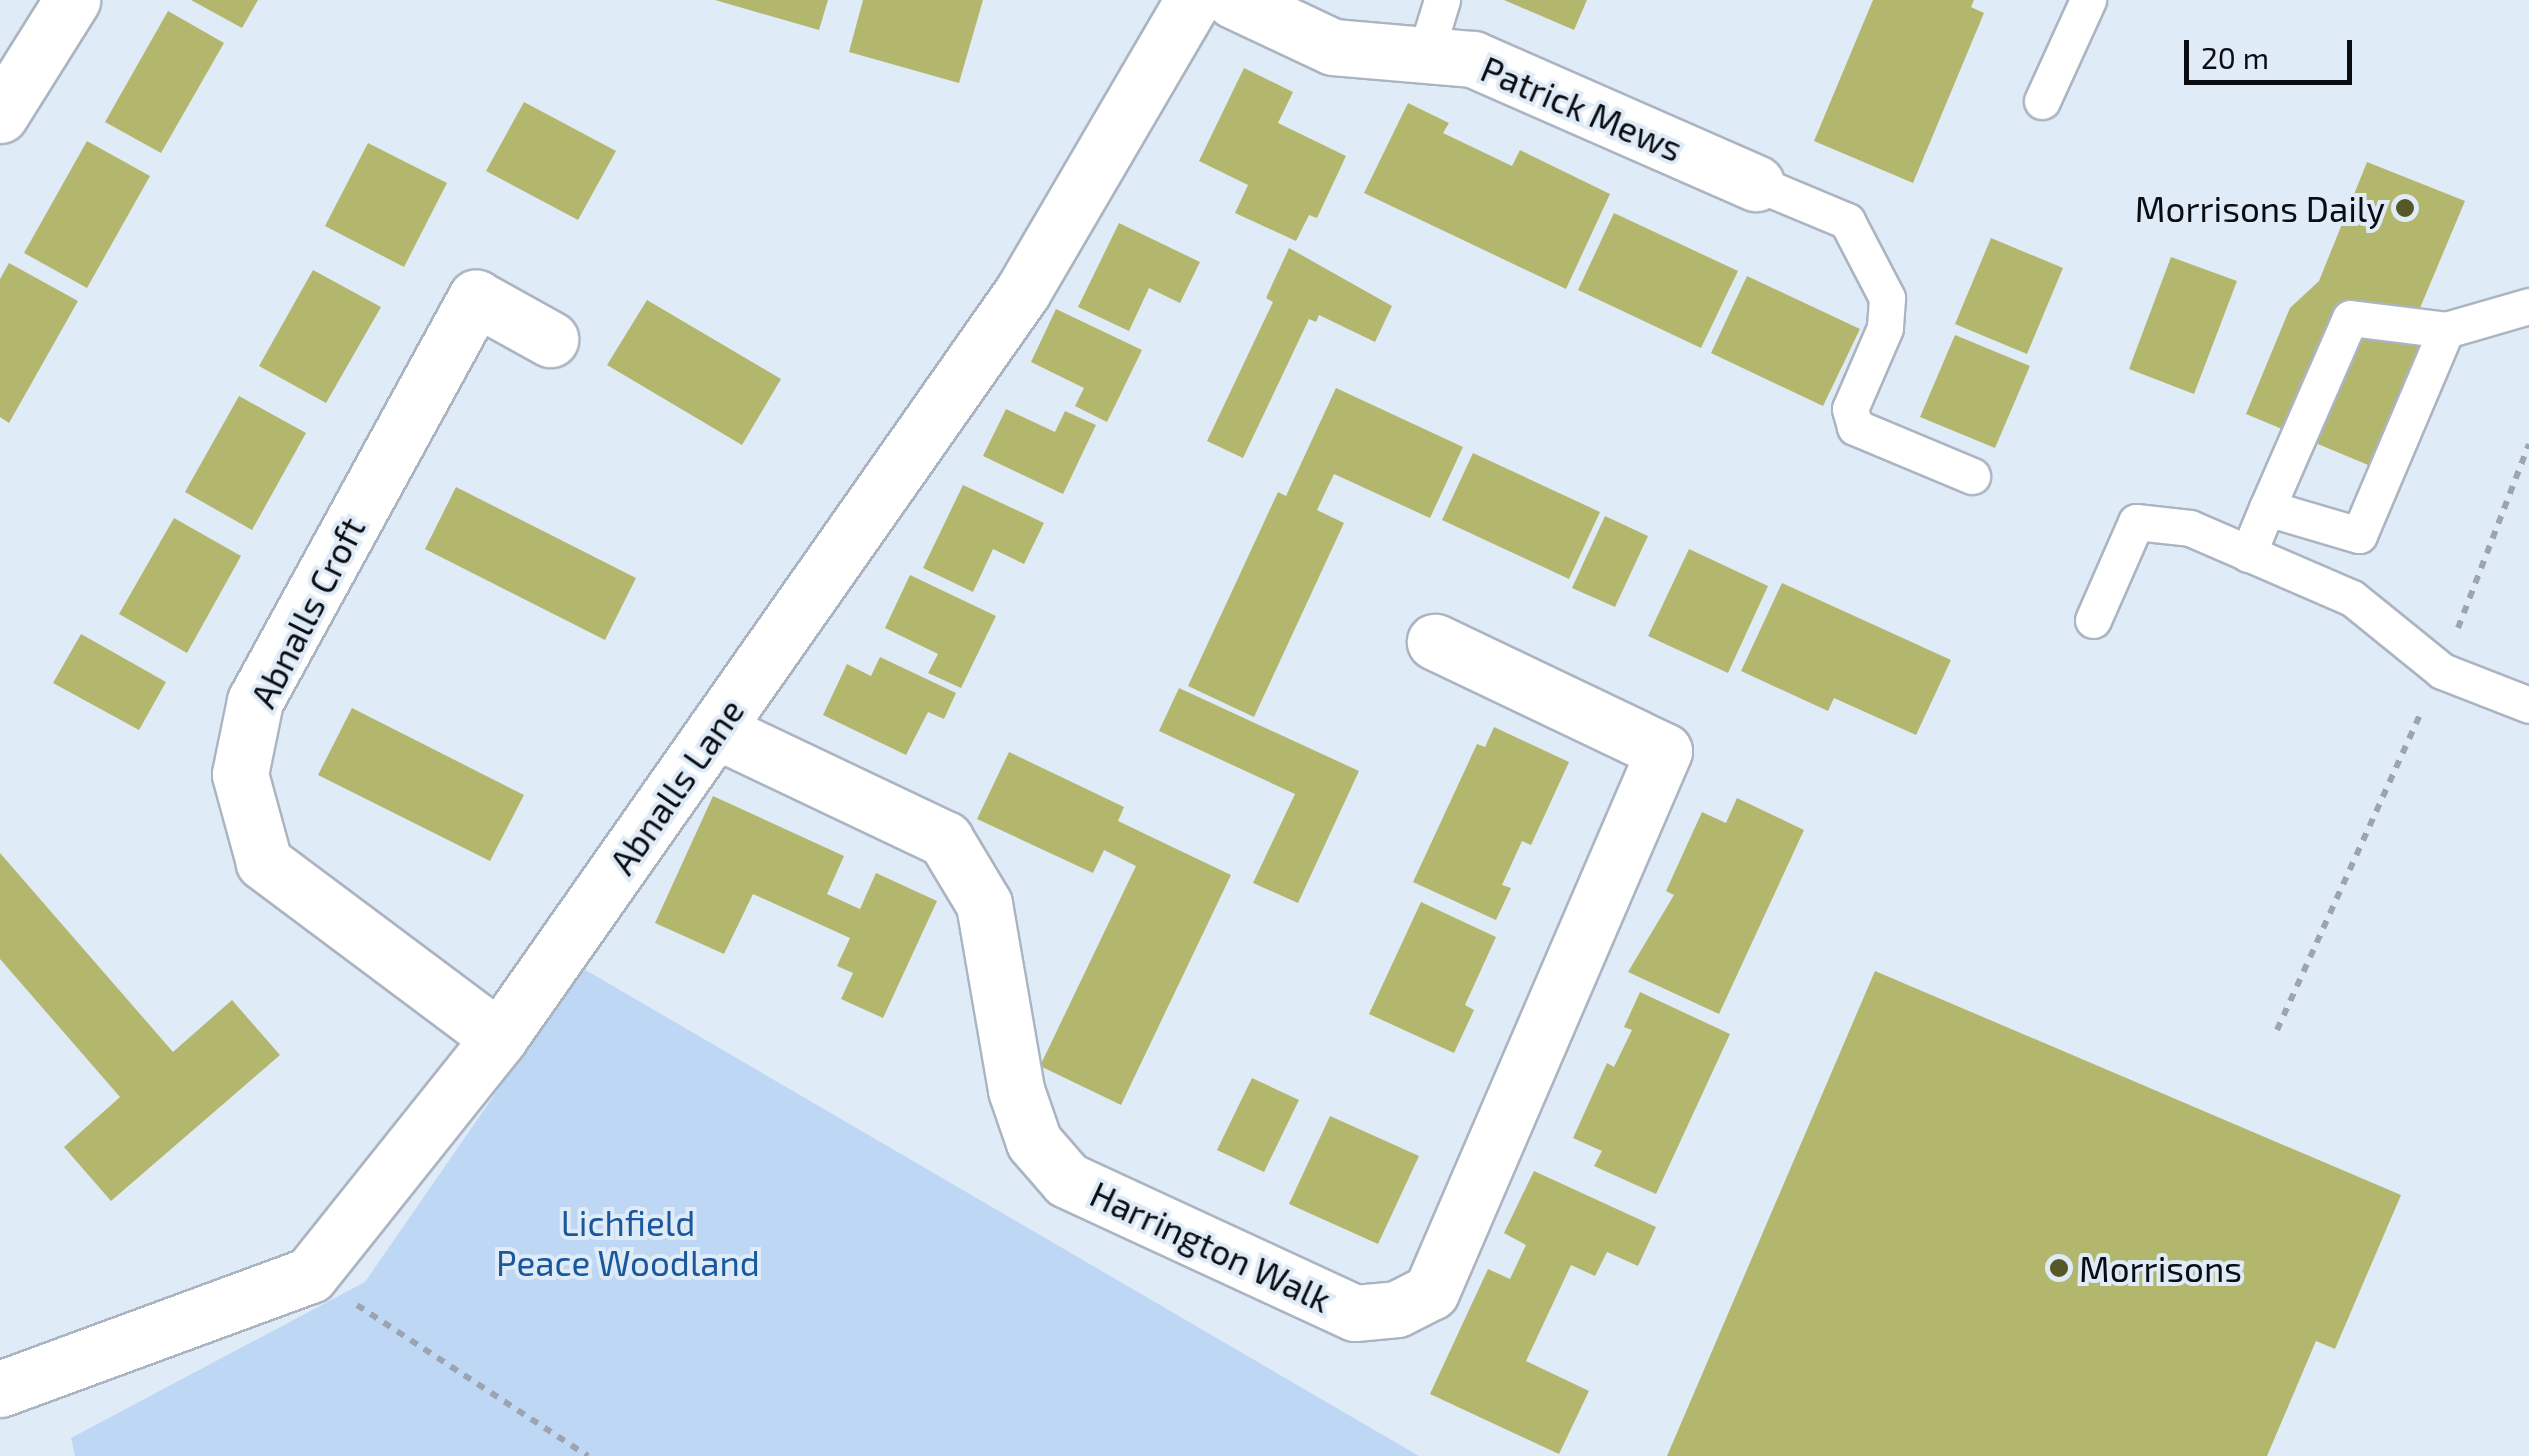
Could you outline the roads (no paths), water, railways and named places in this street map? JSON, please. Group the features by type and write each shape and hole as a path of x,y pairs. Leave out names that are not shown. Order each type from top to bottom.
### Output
{"street":[{"path":"0,115 72,0"},
{"name":"Abnalls Lane","path":"0,1389 310,1275 499,1038 1023,290 1193,0"},
{"name":"Patrick Mews","path":"1233,0 1334,47 1473,59 1756,183"},
{"name":"Abnalls Croft","path":"499,1038 264,862 240,774 255,701 476,298 550,340"},
{"name":"Harrington Walk","path":"716,730 945,839 984,904 1016,1090 1034,1142 1068,1180 1355,1313 1397,1308 1431,1292 1664,751 1435,642"}],"lane":[{"path":"1425,55 1442,0"},
{"path":"2042,101 2088,0"},
{"path":"1756,183 1847,221 1887,298 1885,328 1850,409 1856,426 1972,476"},
{"path":"2248,554 2350,318 2446,330 2529,306"},
{"path":"2267,508 2359,535 2446,330"},
{"path":"2093,620 2136,522 2190,528 2352,598 2442,670 2529,705"}],"place":[{"name":"Morrisons Daily","path":"2405,208"},
{"name":"Morrisons","path":"2059,1268"}],"park label":[{"name":"Lichfield Peace Woodland","path":"628,1242"}]}
